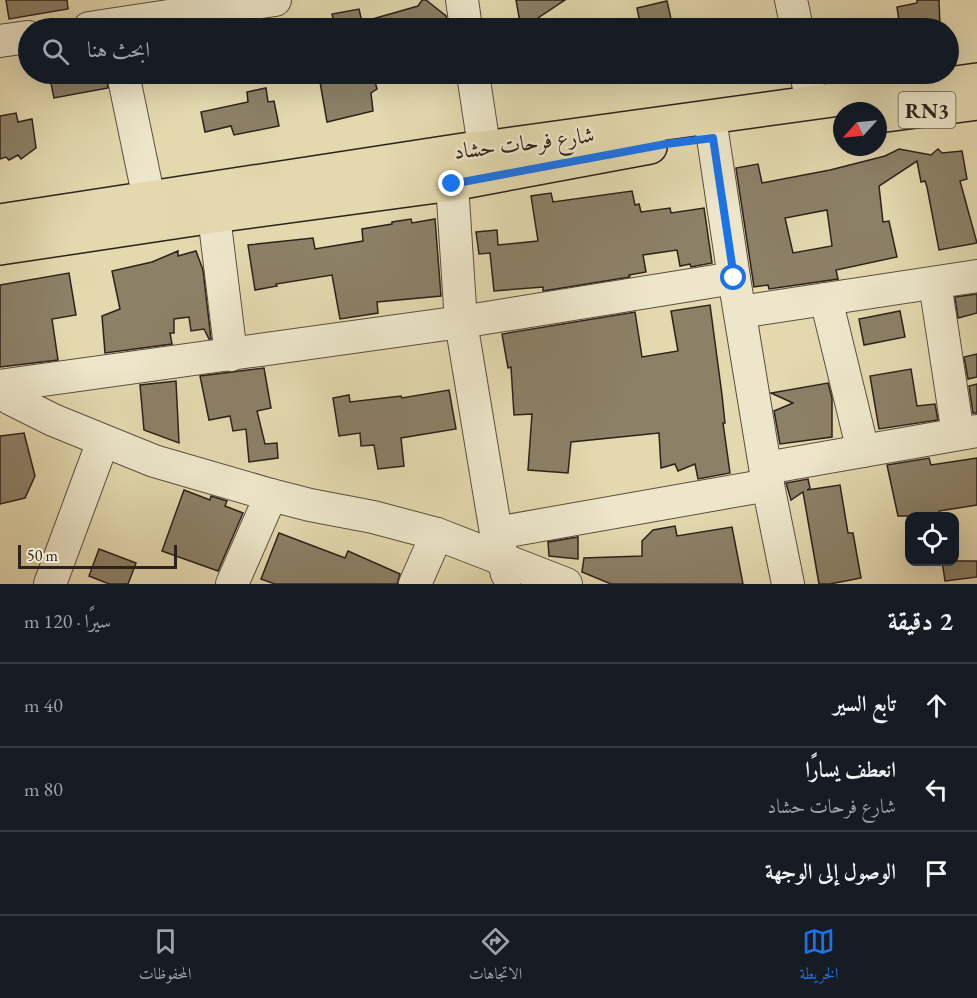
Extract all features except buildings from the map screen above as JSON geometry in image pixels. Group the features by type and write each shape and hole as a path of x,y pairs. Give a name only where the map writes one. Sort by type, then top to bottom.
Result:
{"main road":[{"name":"شارع فرحات حشاد","path":"893,107 977,80"},
{"name":"شارع فرحات حشاد","path":"0,248 452,184 487,163 666,144 712,128 809,88 893,107 977,103"},
{"name":"شارع فرحات حشاد","path":"712,128 833,121"},
{"name":"شارع فرحات حشاد","path":"0,221 470,149 487,163"}],"street":[{"path":"130,18 275,0"},
{"path":"462,0 465,18"},
{"path":"791,0 795,18"},
{"path":"0,41 18,38"},
{"path":"125,84 149,199"},
{"path":"475,84 487,163"},
{"path":"712,128 734,278 767,476 788,584"},
{"path":"452,184 461,322 503,559"},
{"path":"214,216 231,355"},
{"path":"740,312 977,276"},
{"path":"0,386 461,322 734,278"},
{"path":"503,559 767,476 863,451 967,433 935,283"},
{"path":"826,299 863,451"},
{"path":"0,391 18,403 154,461 271,495 373,517 437,534 566,584"},
{"path":"50,584 103,441"},
{"path":"232,584 271,495"},
{"path":"415,584 437,534"}],"route":[{"path":"452,184 666,144 713,138 734,278"}]}
